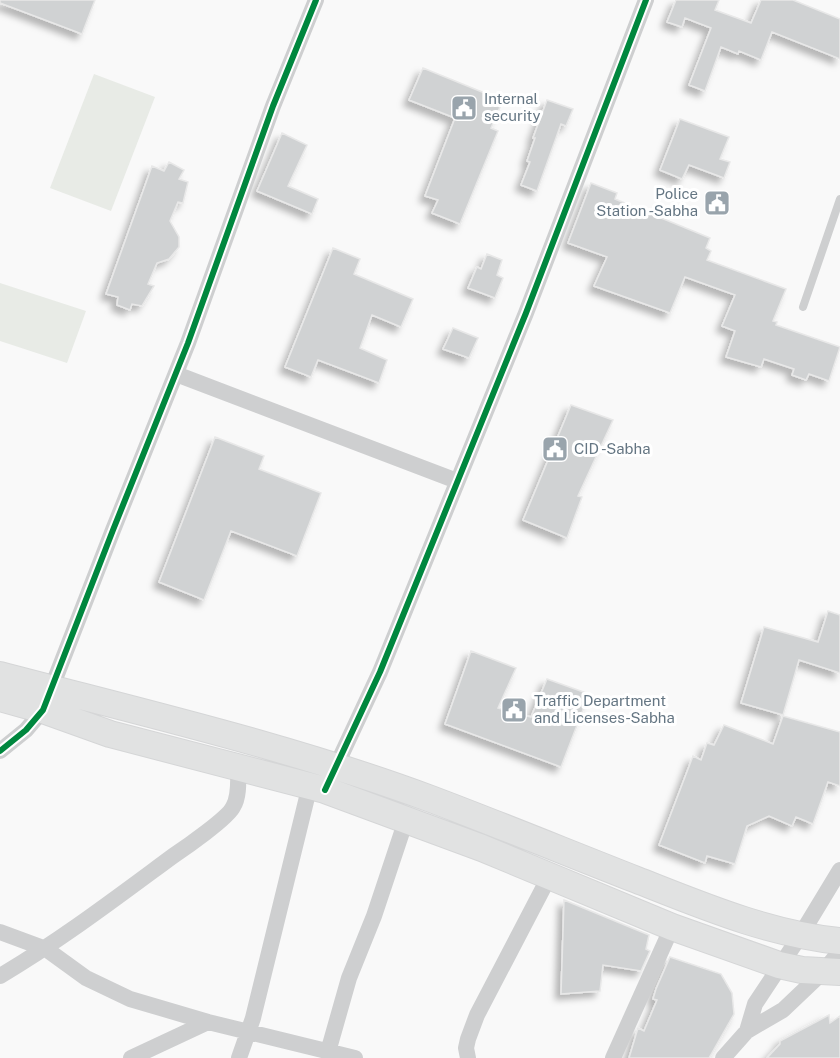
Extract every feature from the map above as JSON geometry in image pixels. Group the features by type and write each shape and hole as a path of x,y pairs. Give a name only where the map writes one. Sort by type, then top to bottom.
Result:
{"main road":[{"path":"0,675 110,734 238,766 429,798 726,915 800,936 840,941"},
{"path":"0,698 48,699 234,737 406,820 482,848 672,927 779,965 832,972"}],"street":[{"path":"0,751 27,730 48,699 176,374 273,106 316,0"},
{"path":"239,1058 249,1032 324,781 380,672 526,313 646,0"},
{"path":"176,374 457,481"},
{"path":"0,976 46,949 189,845 230,811 235,801 238,766"},
{"path":"328,1052 349,978 374,916 406,820"},
{"path":"747,1031 755,1004 840,870"},
{"path":"468,1058 466,1048 477,1015 549,877"},
{"path":"613,1058 672,927"},
{"path":"0,932 46,949 86,978 130,999 208,1022 355,1058"},
{"path":"723,1058 747,1031 783,1010 832,972 840,951"},
{"path":"131,1058 208,1022"}],"lane":[{"path":"803,307 840,199"}],"shaded area":[{"path":"94,74 155,97 111,211 50,188"},
{"path":"0,283 86,311 67,363 0,341"}],"building":[{"path":"0,0 95,0 82,34 0,3"},
{"path":"676,0 719,0 715,10 751,23 761,0 793,0 840,19 840,59 772,32 761,60 721,47 705,91 689,85 711,28 685,18 682,27 667,22"},
{"path":"423,68 487,94 485,100 500,107 491,128 498,131 460,224 432,213 438,200 425,196 455,118 409,100"},
{"path":"547,100 573,109 566,126 561,124 537,191 521,185 530,162 527,161 535,138 533,138"},
{"path":"680,119 729,137 720,159 730,162 724,178 689,165 682,179 660,170"},
{"path":"282,133 307,145 288,186 318,199 312,214 257,191"},
{"path":"169,162 184,170 179,179 188,182 183,203 178,202 170,221 179,237 179,247 169,259 157,263 148,284 154,286 142,306 132,304 130,310 117,305 118,297 106,294 152,166 164,171"},
{"path":"591,183 617,193 615,199 710,238 706,248 711,251 707,260 786,289 773,321 777,322 776,325 840,347 829,381 809,374 806,380 792,375 794,369 764,359 761,367 726,357 735,331 722,326 735,295 685,277 670,313 594,286 607,257 568,243"},
{"path":"333,248 360,259 354,274 413,299 401,327 372,315 360,348 387,360 379,383 318,360 311,377 285,367"},
{"path":"487,254 502,260 497,275 503,278 495,298 468,288 477,267 481,269"},
{"path":"453,328 478,338 469,358 443,349"},
{"path":"571,405 613,420 578,496 582,497 567,538 523,520"},
{"path":"215,437 264,456 259,469 321,493 297,556 231,531 204,600 159,582"},
{"path":"828,611 840,615 840,673 799,660 783,715 741,703 764,627 818,642"},
{"path":"471,651 516,668 498,708 531,717 547,679 589,694 561,767 445,724"},
{"path":"783,716 840,732 840,786 828,782 813,824 796,817 792,826 769,816 747,826 735,864 707,856 705,863 659,845 693,756 701,760 707,743 714,745 724,725 773,744"},
{"path":"564,900 649,935 646,949 650,951 641,971 603,965 600,991 561,994"},
{"path":"670,957 721,974 732,993 734,1014 709,1058 629,1058 638,1028 644,1031 657,1000 653,999 656,989"},
{"path":"829,1015 830,1023 840,1016 840,1058 767,1058 780,1044 780,1041"}],"cycle path":[{"path":"0,751 26,730 43,710 188,343 273,106 316,0"},
{"path":"325,790 380,672 526,313 646,0"}],"place":[{"name":"Internal security","path":"464,108"},
{"name":"Police Station -Sabha","path":"717,203"},
{"name":"CID -Sabha","path":"555,449"},
{"name":"Traffic Department and Licenses-Sabha","path":"514,710"}]}
